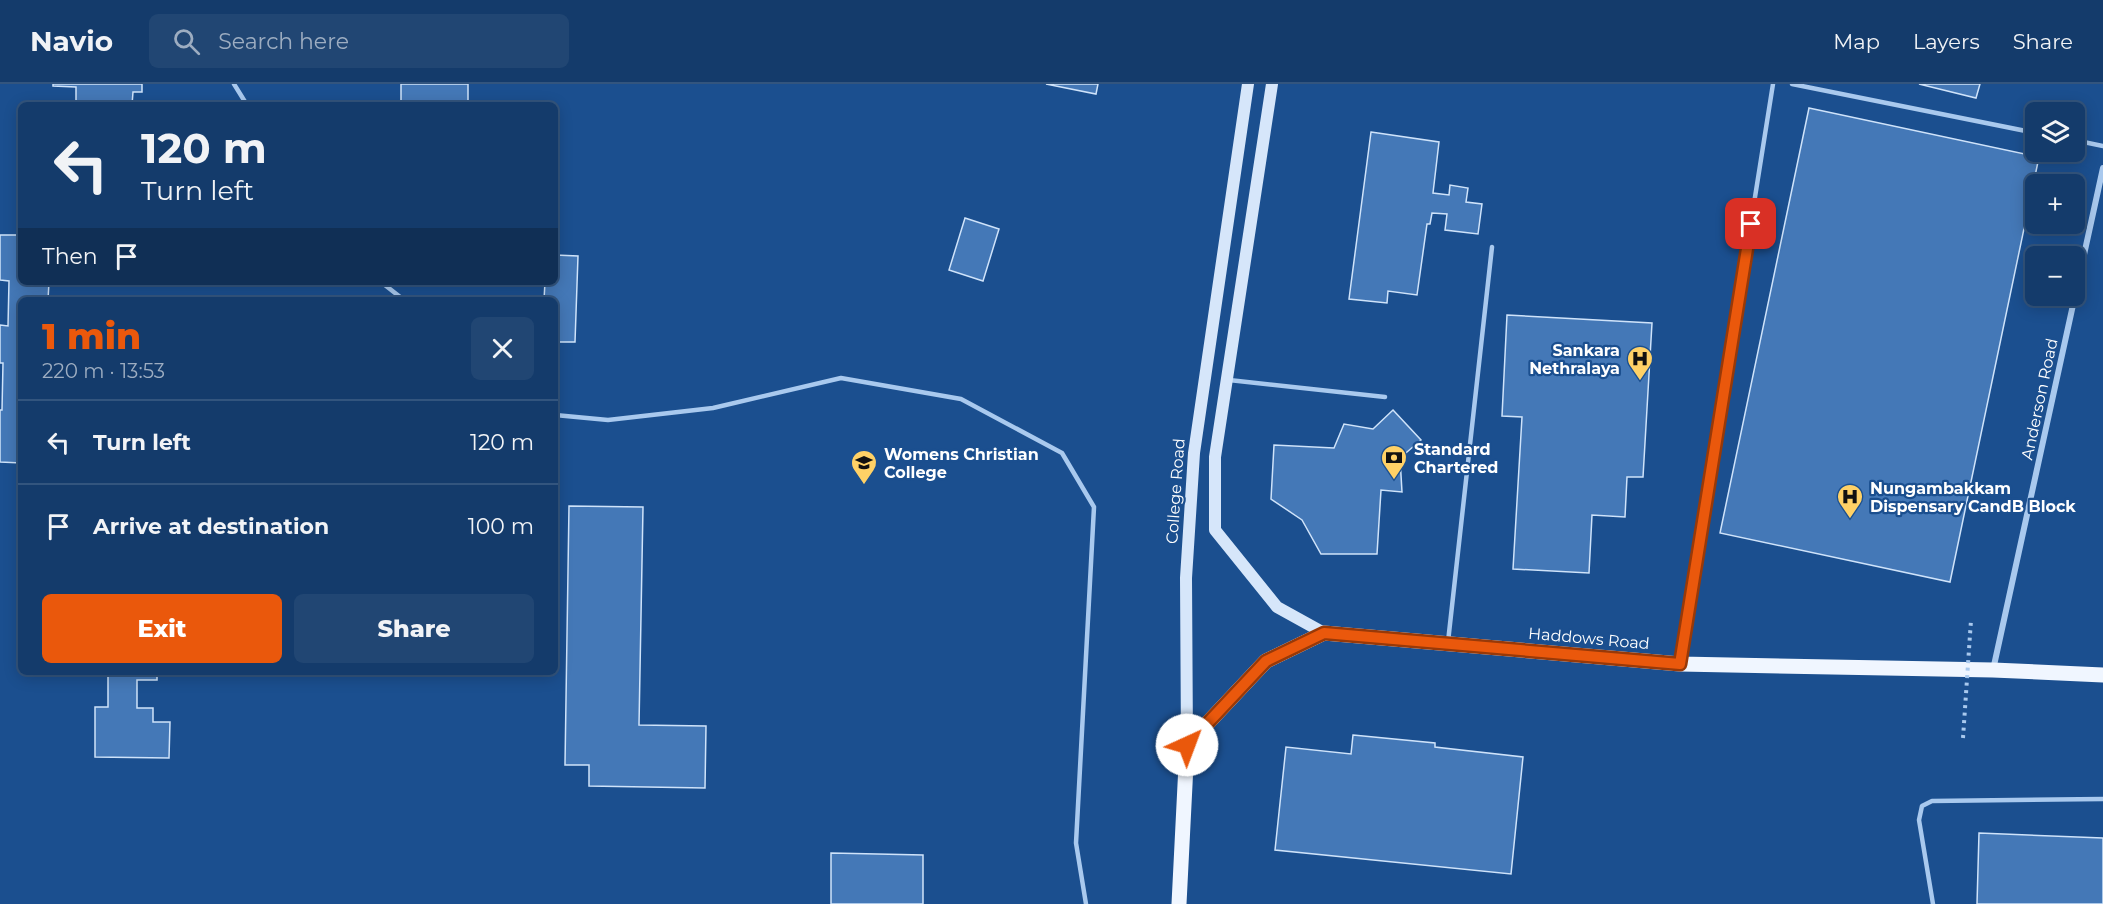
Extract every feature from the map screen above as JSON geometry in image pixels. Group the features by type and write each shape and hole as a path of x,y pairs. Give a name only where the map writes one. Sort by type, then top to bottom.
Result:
{"main road":[{"name":"College Road","path":"1179,904 1187,745 1186,578 1194,453 1248,84"},
{"path":"1272,84 1215,457 1215,530 1277,607 1324,633"},
{"path":"1187,745 1266,661 1324,633"},
{"name":"Haddows Road","path":"1324,633 1680,664 1993,670 2103,675"}],"street":[{"name":"Anderson Road","path":"1993,670 2103,168"}],"lane":[{"path":"234,84 245,102"},
{"path":"1680,664 1773,84"},
{"path":"1792,84 2025,131"},
{"path":"2085,142 2103,146"},
{"path":"1448,645 1492,247"},
{"path":"385,285 400,297"},
{"path":"558,415 608,420 714,408 841,378 961,399 1062,453 1094,507 1076,843 1086,904"},
{"path":"1227,379 1385,397"},
{"path":"1933,904 1919,820 1922,806 1932,801 2103,799"}],"path":[{"path":"1964,738 1971,620"}],"building":[{"path":"53,84 142,84 142,92 133,92 132,102 76,102 76,87 53,86"},
{"path":"401,84 468,84 468,102 401,102"},
{"path":"1046,84 1098,84 1096,94"},
{"path":"1919,84 1980,84 1976,98"},
{"path":"1809,108 2025,154 2025,162 2038,162 2035,174 2025,174 2025,224 1950,582 1720,533"},
{"path":"1371,132 1439,142 1433,193 1449,195 1450,185 1468,188 1466,202 1482,204 1478,234 1445,230 1447,214 1432,213 1430,224 1427,224 1417,295 1388,291 1387,303 1349,299"},
{"path":"965,218 999,229 983,281 949,270"},
{"path":"0,235 18,235 18,285 49,285 48,297 18,297 18,463 0,462 3,363 0,363 0,325 8,326 9,281 0,280"},
{"path":"558,255 578,256 575,342 558,342 558,297 544,297 545,285 558,285"},
{"path":"1507,315 1652,323 1643,477 1627,477 1625,517 1592,515 1589,573 1513,569 1522,417 1502,416"},
{"path":"1393,410 1421,440 1400,458 1402,492 1381,490 1377,554 1321,554 1302,520 1271,499 1274,445 1334,448 1344,424 1373,429"},
{"path":"569,506 643,507 639,725 706,726 705,788 589,786 589,765 565,765"},
{"path":"108,675 157,675 157,680 137,680 137,708 153,708 153,722 170,722 169,758 95,757 95,707 108,707"},
{"path":"1353,735 1435,743 1435,747 1523,757 1511,874 1275,850 1286,747 1351,754"},
{"path":"1979,833 2103,838 2103,904 1977,904"},
{"path":"831,853 923,855 923,904 831,904"}],"place":[{"name":"Sankara Nethralaya","path":"1640,382"},
{"name":"Standard Chartered","path":"1394,481"},
{"name":"Womens Christian College","path":"864,486"},
{"name":"Nungambakkam Dispensary CandB Block","path":"1850,520"}],"route":[{"path":"1187,745 1266,661 1324,633 1680,664 1751,224"}]}
